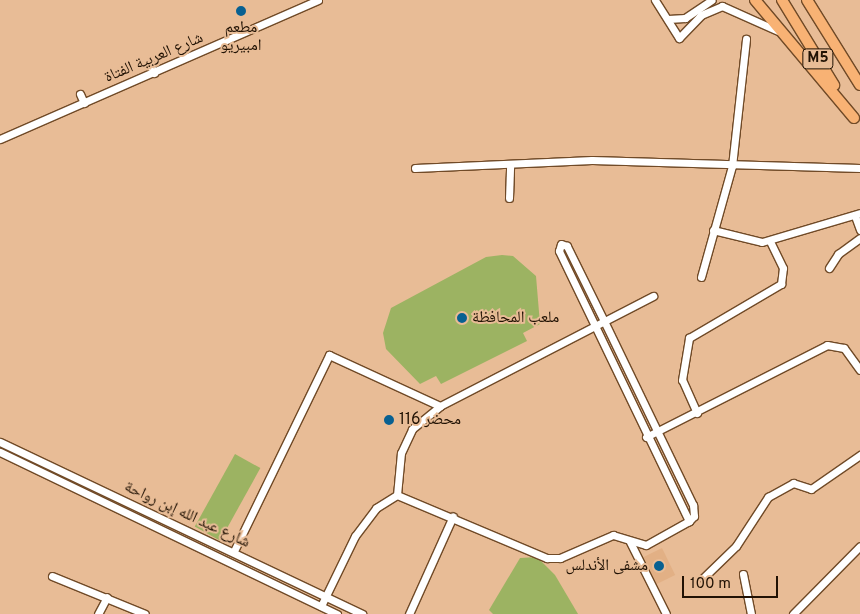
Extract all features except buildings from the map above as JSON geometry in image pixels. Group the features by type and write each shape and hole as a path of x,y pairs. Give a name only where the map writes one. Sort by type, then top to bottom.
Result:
{"highway":[{"path":"755,0 788,36 857,122"},
{"name":"M5","path":"782,0 857,122"},
{"path":"807,0 860,85"}],"street":[{"name":"شارع العربية الفتاة","path":"0,139 258,28 318,0"},
{"path":"656,0 680,38 699,13 712,0"},
{"path":"668,19 699,13 715,7 732,8 788,36"},
{"path":"255,20 258,28"},
{"path":"701,278 732,166 746,39"},
{"path":"150,64 154,73"},
{"path":"80,94 84,103"},
{"path":"415,168 510,166 592,160 692,160 732,166 860,168"},
{"path":"508,198 510,166"},
{"path":"713,230 746,241 770,241 857,214 860,230"},
{"path":"829,268 838,254 860,238"},
{"path":"697,413 682,380 689,338 781,284 783,268 770,241"},
{"path":"397,495 453,516 547,558 560,558 613,535 630,542 646,545 688,521 694,508 567,246 561,244 559,251 646,437 688,521"},
{"path":"397,495 401,453 412,429 440,406 653,296"},
{"path":"646,437 697,413 827,345 844,348 860,370"},
{"path":"234,552 329,355 440,406"},
{"name":"شارع عبد الله إبن رواحة","path":"0,442 362,614"},
{"name":"شارع عبد الله إبن رواحة","path":"0,452 337,614"},
{"path":"703,578 736,546 768,497 793,483 811,489 860,455"},
{"path":"321,606 355,536 376,508 397,495"},
{"path":"409,614 453,516"},
{"path":"630,542 666,614"},
{"path":"793,614 860,546"},
{"path":"742,574 752,614"},
{"path":"52,576 145,614"},
{"path":"98,614 107,597"}],"shaded area":[{"name":"مشفى الأندلس","path":"662,548 675,575 656,584 643,557"}],"green space":[{"name":"ملعب المحافظة","path":"513,256 536,276 540,324 523,333 527,341 441,384 436,376 420,384 386,349 383,333 391,308 486,257"},
{"path":"235,454 260,468 220,541 195,527"},
{"path":"537,557 555,575 578,614 493,614 489,610 520,558"}],"place":[{"name":"مطعم امبيريو","path":"241,11"},
{"name":"ملعب المحافظة","path":"462,318"},
{"name":"محضر 116","path":"389,420"},
{"name":"مشفى الأندلس","path":"659,566"}]}
